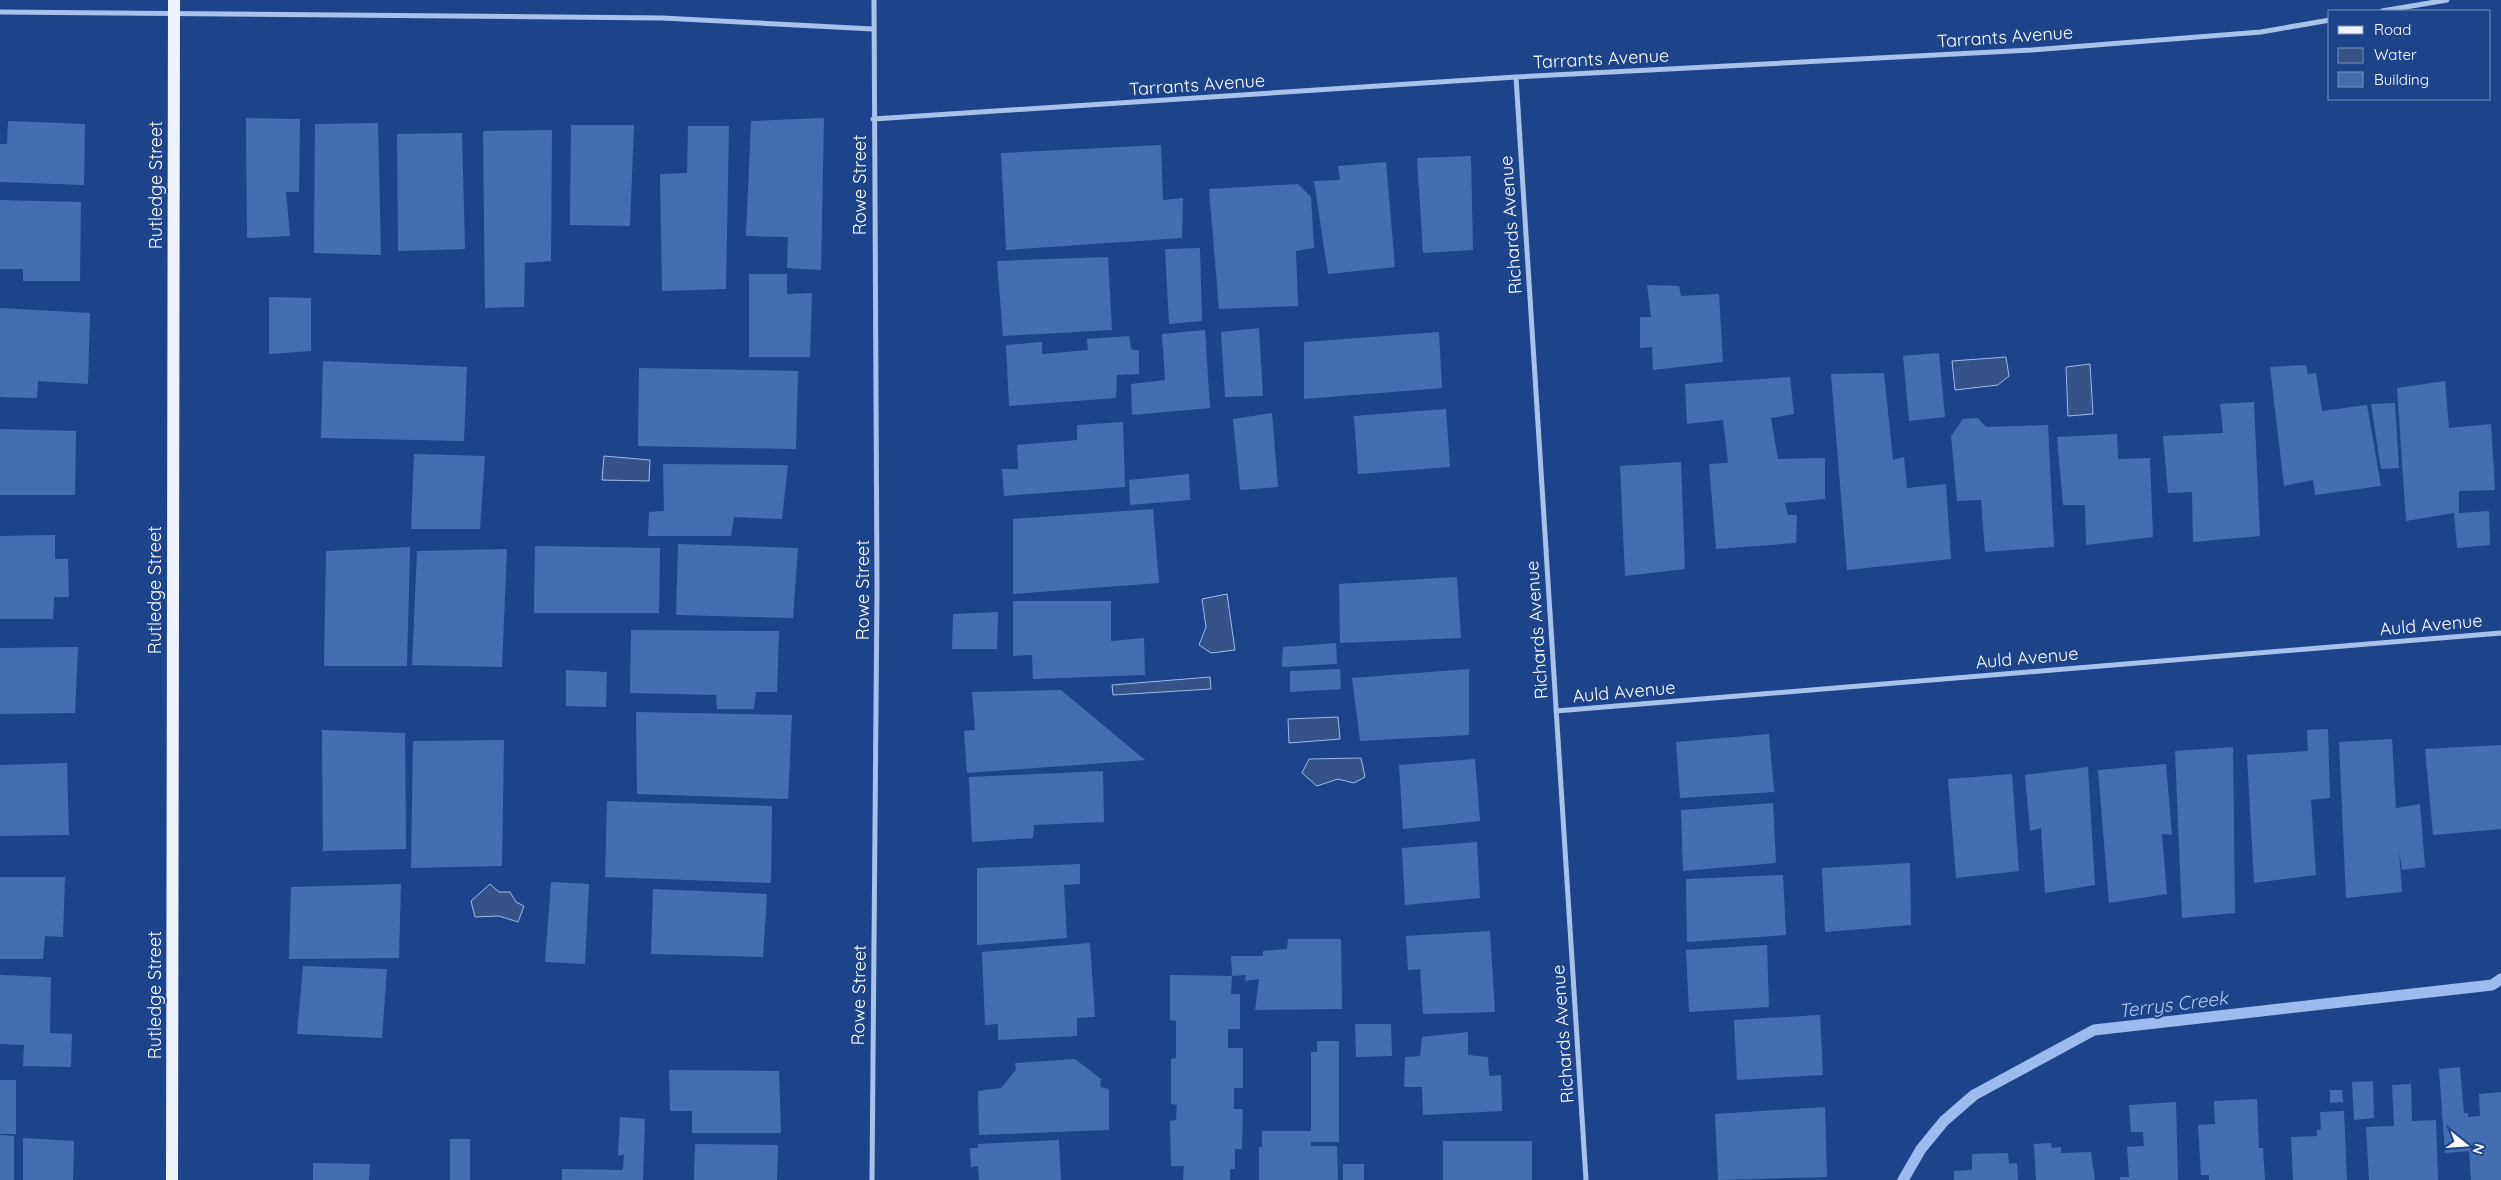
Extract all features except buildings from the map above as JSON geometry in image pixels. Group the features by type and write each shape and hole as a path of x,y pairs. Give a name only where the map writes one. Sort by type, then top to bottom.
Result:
{"main road":[{"name":"Rutledge Street","path":"172,1180 174,6"}],"street":[{"name":"Rowe Street","path":"872,1180 877,590 873,119 874,0"},
{"path":"2388,10 2447,0"},
{"path":"0,12 174,6 662,18 873,29"},
{"name":"Tarrants Avenue","path":"873,119 1516,77 2031,50 2261,32 2328,20"},
{"name":"Richards Avenue","path":"1516,77 1586,1180"},
{"name":"Auld Avenue","path":"1556,711 2501,633"}],"water":[{"path":"2006,357 2009,376 1998,385 1955,390 1952,361"},
{"path":"2090,364 2093,414 2068,416 2066,367"},
{"path":"604,456 650,460 649,481 602,480"},
{"path":"1227,594 1235,650 1211,653 1199,645 1206,627 1202,599"},
{"path":"1210,677 1211,689 1113,695 1112,685"},
{"path":"1338,717 1340,739 1289,743 1288,719"},
{"path":"1361,758 1365,777 1354,783 1338,779 1317,786 1302,773 1309,759"},
{"path":"490,884 499,892 510,892 516,902 524,906 518,922 499,916 475,917 471,901"}],"waterway":[{"name":"Terrys Creek","path":"1903,1180 1921,1149 1944,1121 1974,1095 2094,1030 2492,985 2501,979"}]}
